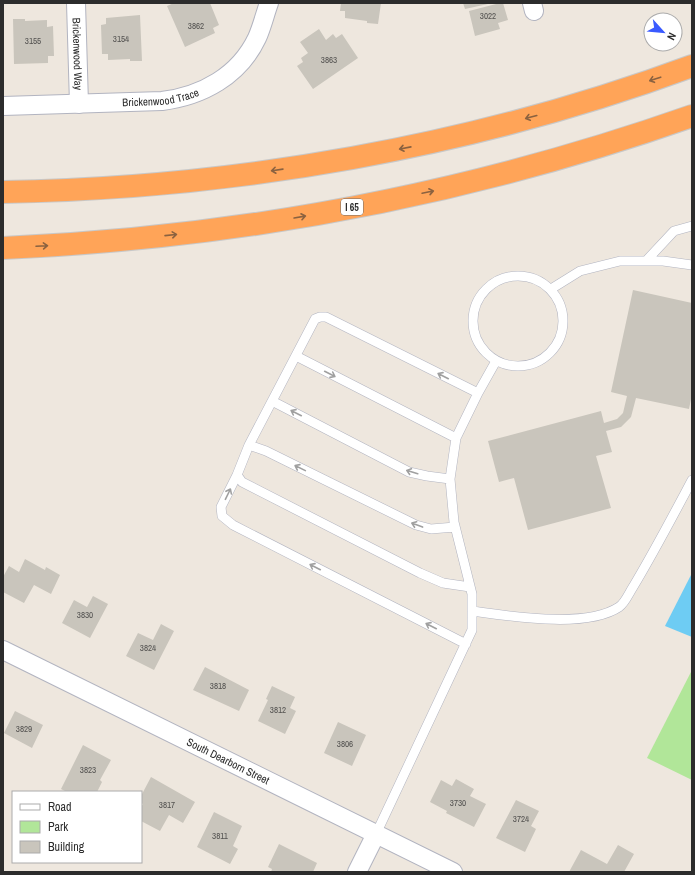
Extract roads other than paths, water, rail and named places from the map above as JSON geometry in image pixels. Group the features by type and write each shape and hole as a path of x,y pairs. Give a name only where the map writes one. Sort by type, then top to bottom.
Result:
{"highway":[{"path":"3,192 74,190 162,184 250,174 324,163 410,147 531,117 588,101 692,66"},
{"name":"I 65","path":"3,248 71,244 192,233 268,223 359,206 429,192 503,174 636,135 692,116"}],"street":[{"name":"Brickenwood Way","path":"76,3 78,104"},
{"name":"Brickenwood Trace","path":"3,106 162,101 178,99 208,88 222,80 245,57 258,36 269,3"},
{"name":"South Dearborn Street","path":"3,650 453,872"},
{"path":"357,872 376,834"}],"lane":[{"path":"646,261 674,231 692,226"},
{"path":"552,289 580,271 620,261 663,261 692,265"},
{"path":"524,275 539,280 552,289 560,301 564,315 563,329 558,343 549,354 538,362 524,366 510,366 496,361 484,351 476,338 472,322 474,307 482,293 494,282 508,276 524,275"},
{"path":"466,644 233,525 222,516 221,507 249,445 315,319 326,317 478,393"},
{"path":"296,356 456,438"},
{"path":"376,834 472,630 472,594 456,527 450,479 456,438 478,393 496,361"},
{"path":"272,401 409,472 450,479"},
{"path":"249,445 266,451 416,525 431,529 456,527"},
{"path":"237,474 242,482 420,573 443,584 470,587"},
{"path":"472,611 531,618 574,619 600,616 620,606 654,552 692,480"}],"water":[{"path":"692,573 692,637 665,626"}]}
